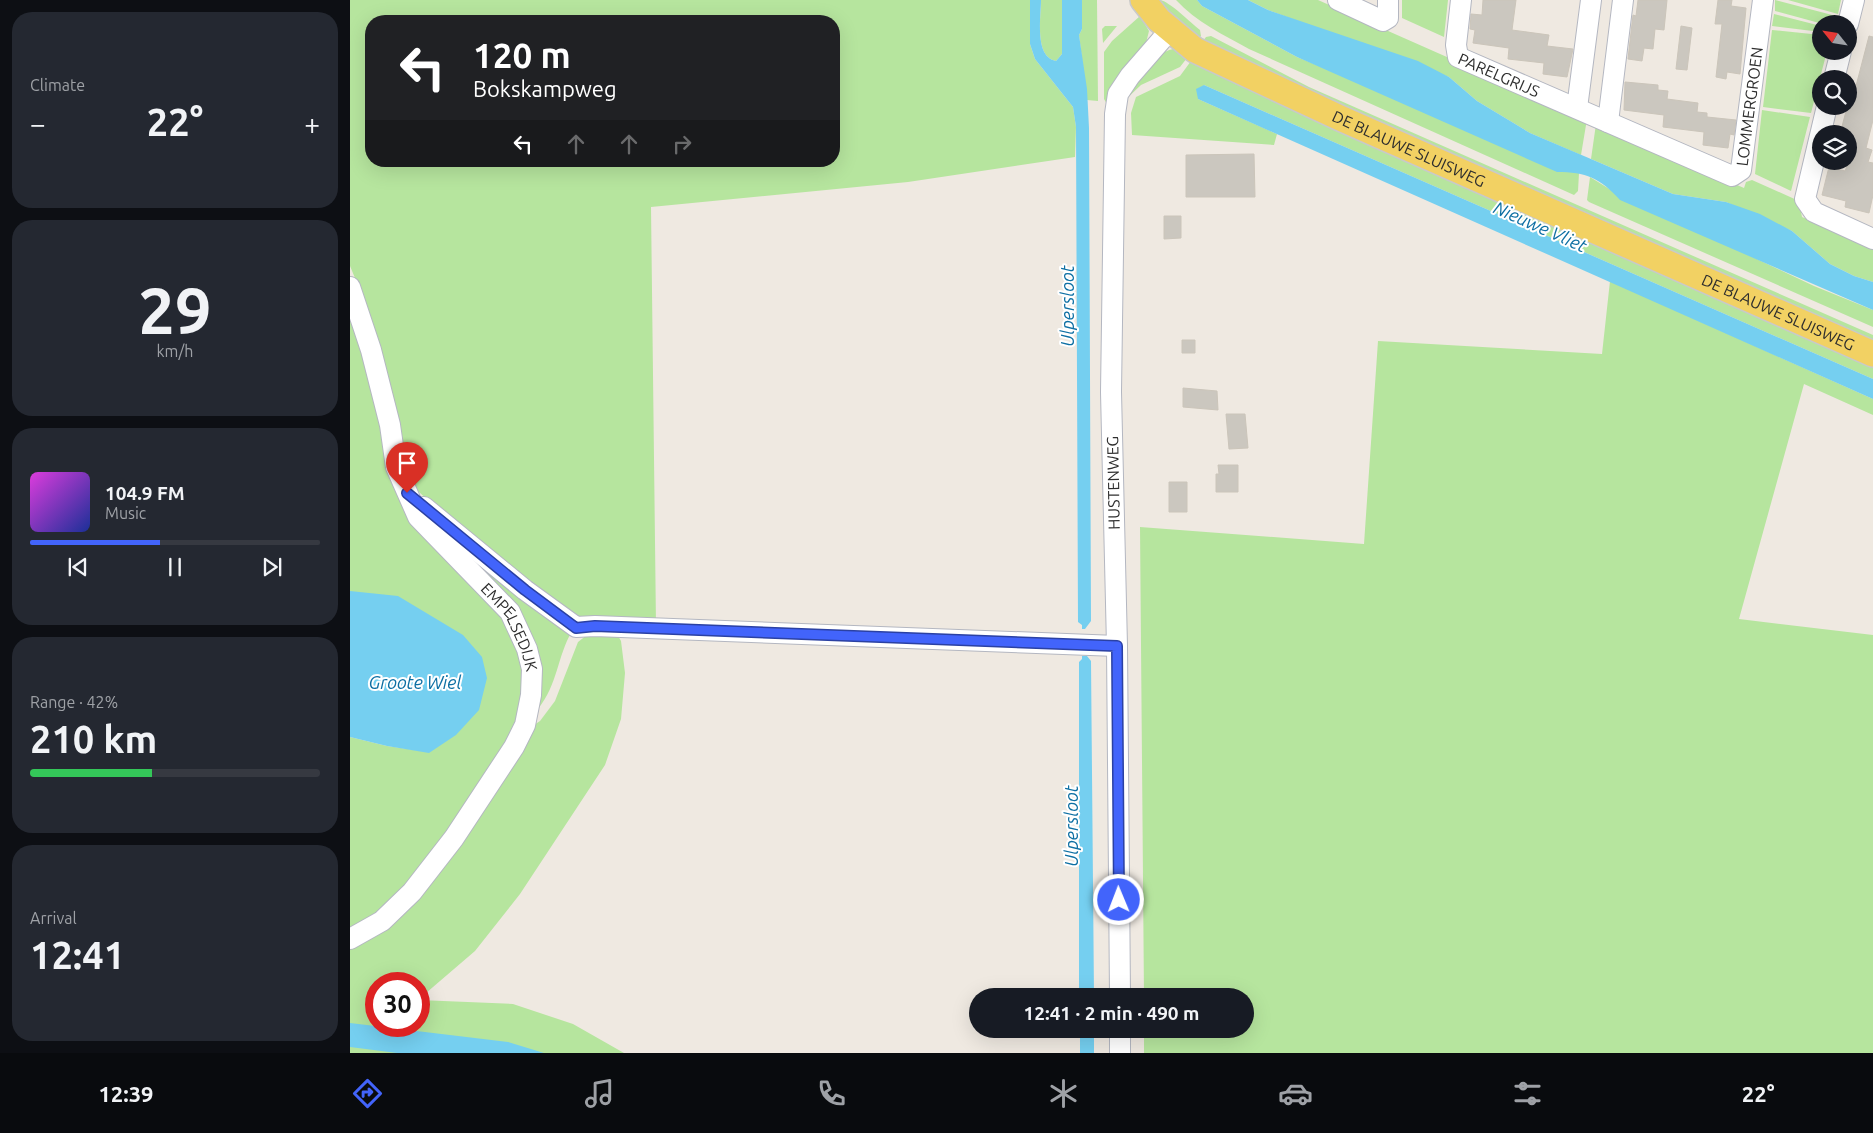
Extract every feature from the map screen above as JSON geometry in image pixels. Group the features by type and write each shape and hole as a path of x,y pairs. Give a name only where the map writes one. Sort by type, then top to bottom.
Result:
{"main road":[{"path":"1143,0 1170,30"},
{"name":"DE BLAUWE SLUISWEG","path":"1170,30 1195,50 1340,118 1873,354"}],"street":[{"path":"1338,0 1382,21 1388,9"},
{"name":"PARELGRIJS","path":"1461,0 1456,45 1458,57 1593,115"},
{"path":"1591,0 1593,115"},
{"path":"1593,115 1623,0"},
{"name":"LOMMERGROEN","path":"1593,115 1732,176 1741,170 1763,0"},
{"path":"1850,15 1854,0"},
{"name":"HUSTENWEG","path":"1120,988 1117,646 1111,392 1115,114 1118,94 1170,30"},
{"path":"1826,115 1804,199 1814,212 1873,239"},
{"name":"EMPELSEDIJK","path":"350,287 371,350 388,415 396,467 418,517 510,612 527,649 532,668 531,695 525,724 514,746 454,838 412,892 382,921 350,939"},
{"path":"407,493 525,590 576,628 595,626 1117,646"},
{"path":"1120,1038 1120,1053"}],"green space":[{"path":"350,0 1030,0 1030,44 1035,59 1073,107 1076,127 1075,157 908,182 651,207 656,625 576,620 443,514 408,482 362,295 350,266"},
{"path":"1041,0 1062,0 1062,54 1056,61 1049,58 1044,52 1042,44 1040,35"},
{"path":"1082,0 1097,0 1098,101 1087,100 1079,35 1082,29"},
{"path":"1160,0 1174,8 1200,30 1201,36 1197,39 1158,3"},
{"path":"1176,0 1197,0 1202,6 1297,57 1579,173 1578,191 1574,195 1249,49 1192,15"},
{"path":"1248,0 1318,0 1587,119 1581,155 1530,133 1477,101 1449,77 1268,10"},
{"path":"1402,0 1448,0 1444,37 1402,18"},
{"path":"1775,0 1832,15 1812,15 1812,21 1775,11"},
{"path":"1788,0 1841,0 1838,14"},
{"path":"1774,14 1812,24 1812,31 1772,26"},
{"path":"1140,16 1149,31 1146,43 1107,104 1104,99 1104,52 1112,41"},
{"path":"1105,26 1117,26 1103,43 1102,29"},
{"path":"1772,30 1812,34 1812,60 1825,60 1822,70 1812,70 1811,113 1763,107"},
{"path":"1211,36 1309,87 1873,335 1873,346 1558,206 1203,41 1206,37"},
{"path":"1173,49 1187,58 1180,67 1141,85 1122,103 1143,70 1158,56"},
{"path":"1191,61 1873,363 1873,379 1204,85 1198,99 1277,134 1274,145 1132,135 1131,113 1136,97 1180,76"},
{"path":"1762,110 1810,117 1791,191 1755,174"},
{"path":"1596,124 1744,188 1746,182 1752,180 1799,201 1802,217 1873,247 1873,282 1854,276 1830,264 1792,231 1726,202 1673,194 1591,159"},
{"path":"1590,177 1611,190 1814,286 1873,310 1873,327 1589,202 1587,200"},
{"path":"1610,281 1873,399 1873,415 1804,384 1739,619 1873,635 1873,1053 1144,1053 1144,1038 1254,1038 1254,988 1144,988 1140,527 1364,544 1378,341 1602,354"},
{"path":"350,304 390,460 513,629 526,677 517,731 411,885 350,934 350,737 387,746 429,752 350,591"},
{"path":"428,512 572,631 550,690 538,709 536,663"},
{"path":"617,634 621,641 625,673 621,719 605,765 520,894 475,951 430,990 430,972 365,972 365,1037 430,1037 430,1000 513,1004 573,1024 624,1053 350,1053 350,944 364,937 534,725 540,721 555,701 578,642 587,635"}],"water":[{"path":"1030,0 1041,0 1040,35 1042,44 1044,52 1049,58 1056,61 1062,54 1062,0 1082,0 1082,29 1079,35 1087,89 1089,128 1091,621 1085,629 1082,629 1082,625 1078,622 1076,127 1073,107 1035,59 1030,44"},
{"path":"1197,0 1248,0 1268,10 1418,61 1449,77 1477,101 1530,133 1673,194 1726,202 1760,214 1792,231 1830,264 1854,276 1873,282 1873,310 1620,200 1599,181 1576,173 1557,172 1297,57 1202,6"},
{"path":"1204,85 1873,379 1873,399 1198,99 1196,89"},
{"name":"Groote Wiel","path":"350,591 398,596 463,635 482,657 487,678 479,710 456,735 429,753 350,737"},
{"path":"1082,656 1087,656 1091,661 1094,988 1079,988 1079,662"},
{"path":"350,1023 365,1025 365,1037 430,1037 430,1033 508,1042 544,1053 397,1053 350,1047"},
{"path":"1080,1038 1094,1038 1094,1053 1080,1053"}],"building":[{"path":"1483,0 1516,0 1512,30 1549,35 1547,46 1573,49 1567,77 1543,74 1544,63 1508,59 1509,48 1473,43 1475,30 1470,29 1471,14 1482,15"},
{"path":"1638,0 1667,0 1664,30 1655,29 1653,49 1644,48 1642,61 1628,59 1633,15 1636,16"},
{"path":"1718,0 1732,0 1731,6 1746,8 1740,74 1727,72 1726,79 1716,77 1722,24 1715,24"},
{"path":"1681,26 1692,28 1687,70 1676,69"},
{"path":"1869,36 1873,37 1873,120 1866,148 1872,150 1868,162 1873,163 1873,195 1869,213 1845,207 1846,201 1822,195 1828,170 1857,170 1857,125 1842,125 1845,115 1857,115 1857,82"},
{"path":"1625,82 1658,85 1658,90 1668,91 1667,99 1698,103 1697,112 1707,113 1707,117 1736,120 1734,135 1730,134 1728,148 1703,145 1704,132 1663,127 1664,115 1624,110"},
{"path":"1254,154 1255,197 1186,197 1186,155"},
{"path":"1164,216 1181,216 1181,238 1164,239"},
{"path":"1182,340 1195,340 1195,353 1182,353"},
{"path":"1183,388 1217,391 1218,410 1183,407"},
{"path":"1226,414 1245,414 1248,448 1229,449"},
{"path":"1218,465 1238,465 1238,492 1216,492 1216,474 1219,474"},
{"path":"1169,482 1187,482 1187,512 1169,512"}],"route":[{"path":"407,493 525,590 576,628 595,626 1117,646 1119,900"}],"water label":[{"name":"Nieuwe Vliet","path":"1540,227"},
{"name":"Ulpersloot","path":"1068,306"},
{"name":"Ulpersloot","path":"1072,826"}]}
